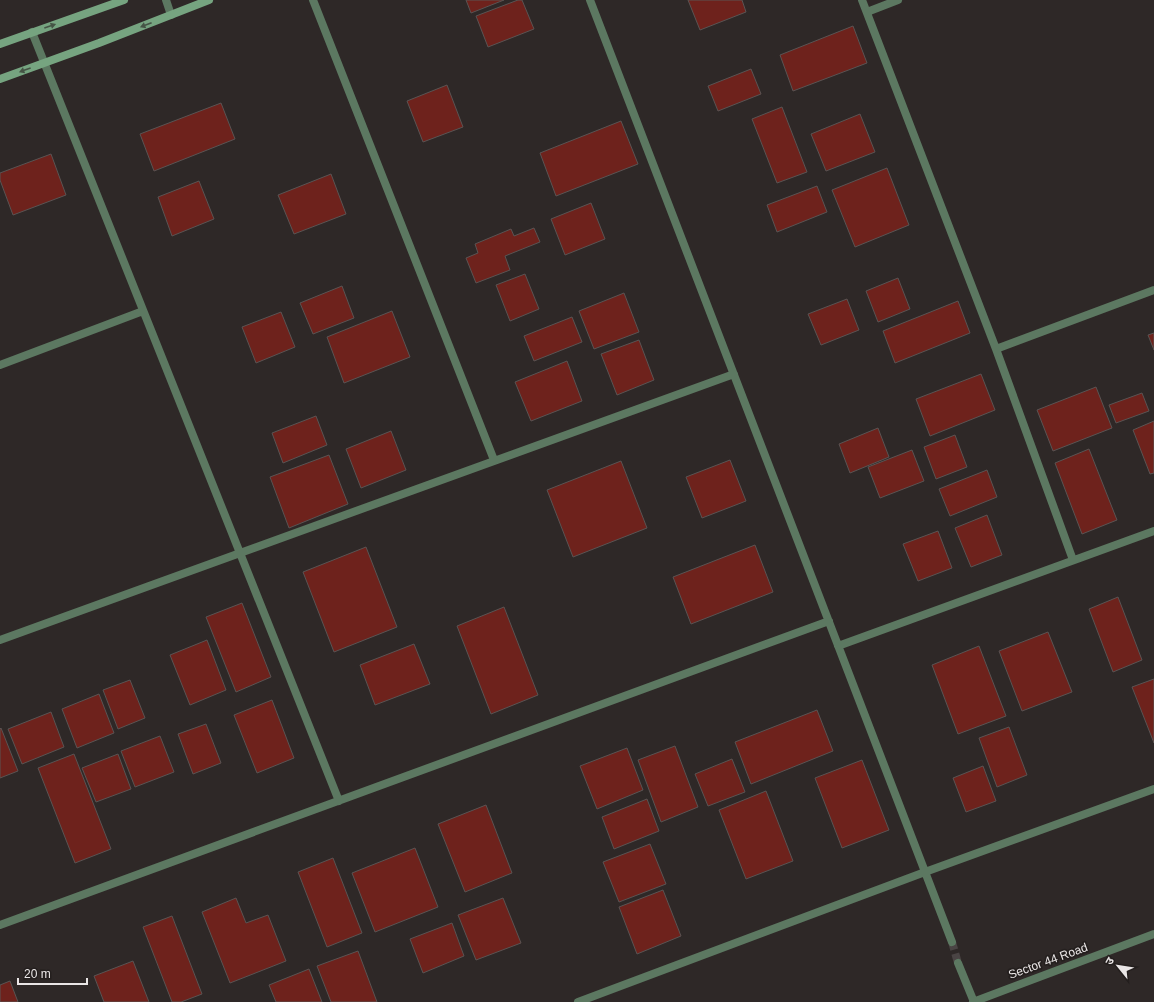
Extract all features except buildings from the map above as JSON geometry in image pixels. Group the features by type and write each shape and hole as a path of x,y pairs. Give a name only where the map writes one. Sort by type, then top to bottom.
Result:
{"street":[{"path":"0,44 124,0"},
{"path":"166,0 171,15"},
{"path":"0,79 209,0"},
{"path":"313,0 494,460"},
{"path":"590,0 952,942"},
{"path":"862,0 996,349 1073,560"},
{"path":"867,12 898,0"},
{"path":"32,32 339,801"},
{"path":"996,349 1154,290"},
{"path":"0,365 143,312"},
{"path":"0,640 734,374"},
{"path":"838,646 1154,531"},
{"path":"0,925 829,621"},
{"path":"578,1002 925,872 1154,789"},
{"name":"Sector 44 Road","path":"973,1002 1154,934"},
{"path":"958,963 973,1002"}],"tunnel":[{"path":"952,942 958,963"}]}
